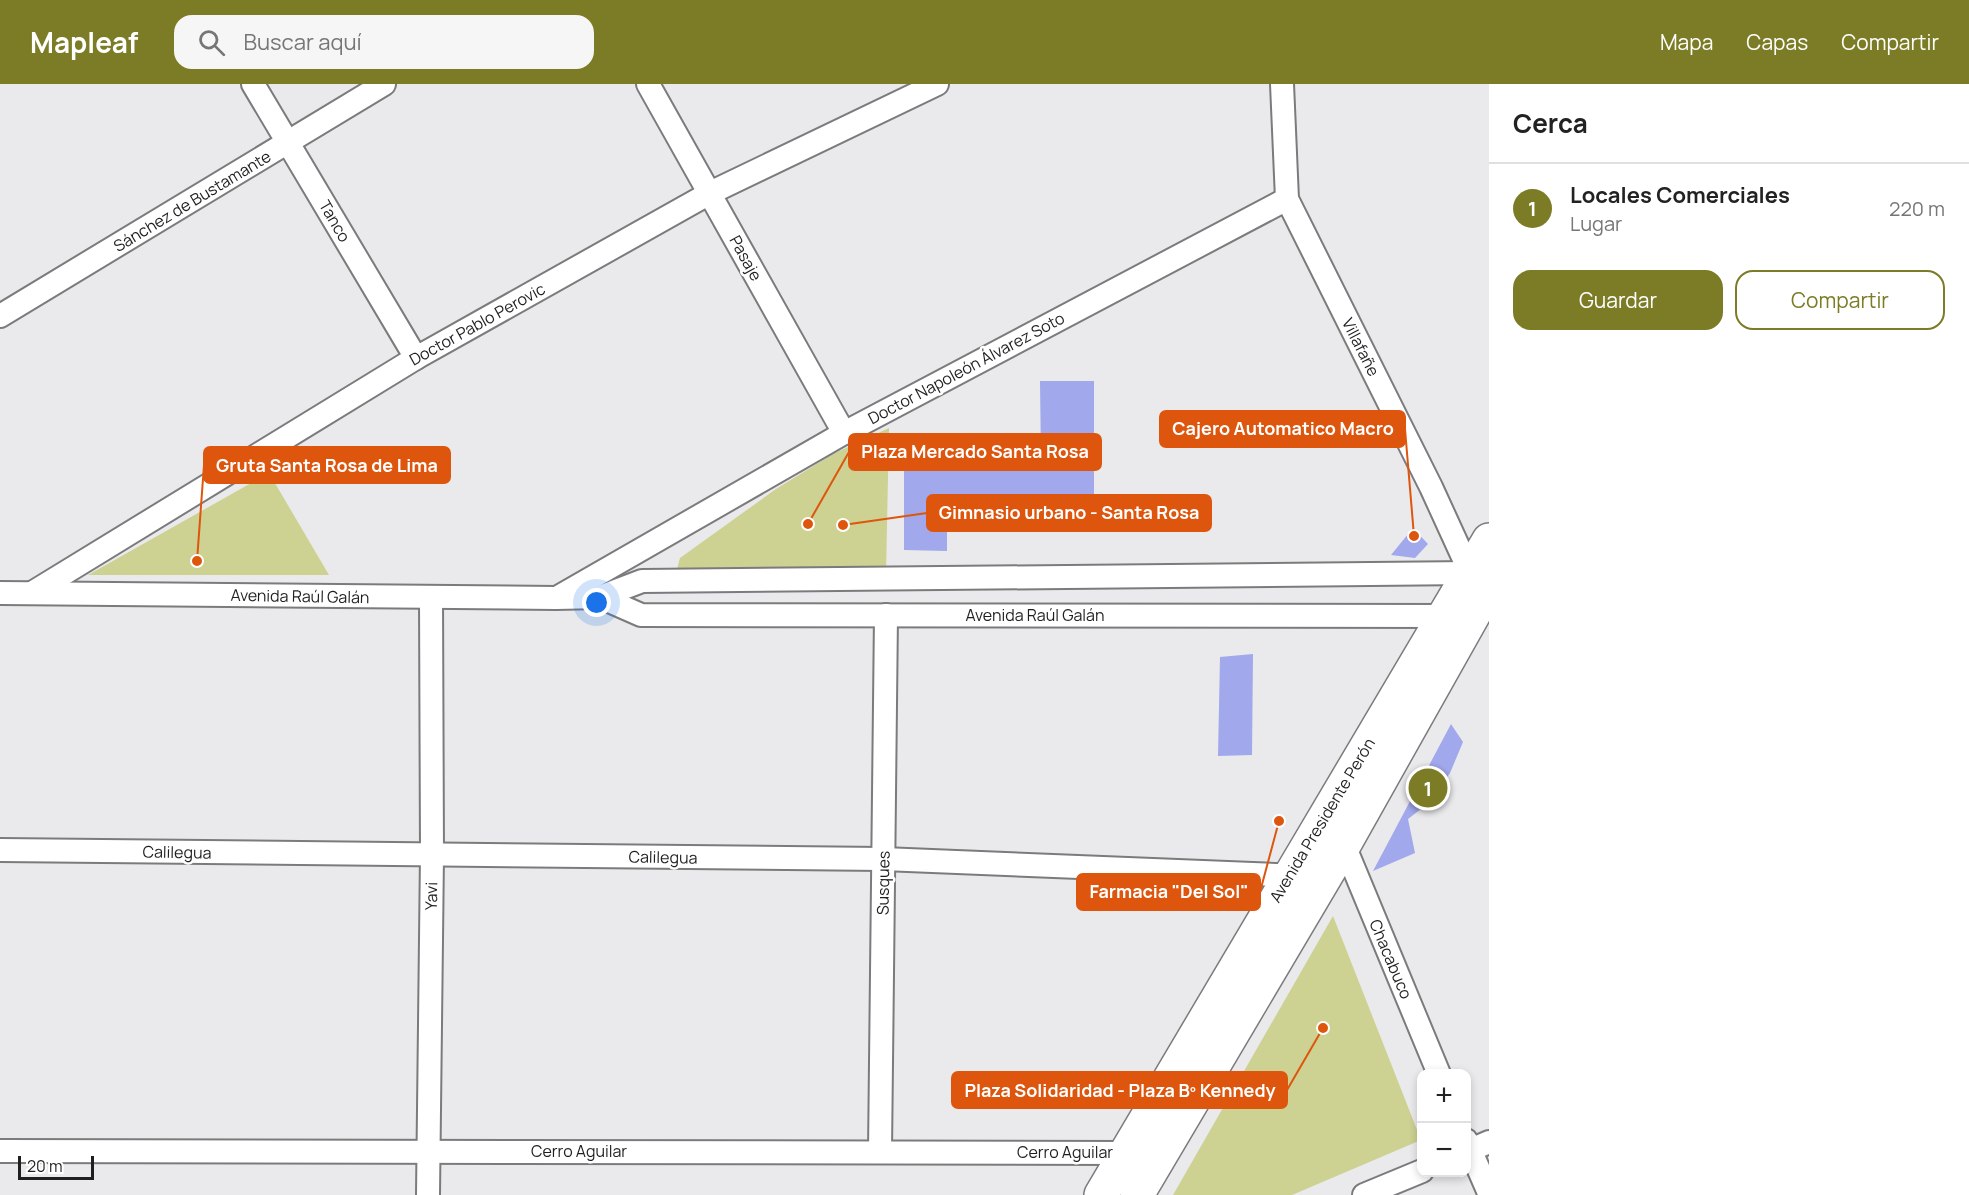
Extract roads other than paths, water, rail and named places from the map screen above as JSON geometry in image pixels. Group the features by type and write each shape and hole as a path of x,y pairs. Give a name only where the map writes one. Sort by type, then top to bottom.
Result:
{"main road":[{"name":"Avenida Presidente Perón","path":"1137,1195 1344,845 1475,602 1489,540"},
{"name":"Avenida Presidente Perón","path":"1101,1195 1288,876 1475,602"}],"street":[{"name":"Tanco","path":"253,84 416,358"},
{"name":"Sánchez de Bustamante","path":"0,316 384,84"},
{"name":"Pasaje","path":"648,84 844,432"},
{"name":"Doctor Pablo Perovic","path":"32,593 416,358 710,193 937,84"},
{"name":"Villafañe","path":"1282,84 1287,199 1431,487 1475,602"},
{"name":"Doctor Napoleón Álvarez Soto","path":"556,598 844,432 1287,199"},
{"name":"Avenida Raúl Galán","path":"0,592 556,598 600,597 642,581 1475,602"},
{"name":"Yavi","path":"428,1195 432,854 431,597"},
{"name":"Avenida Raúl Galán","path":"600,597 641,615 886,615 1475,602"},
{"name":"Susques","path":"880,1152 886,615"},
{"name":"Chacabuco","path":"1344,845 1437,1069"},
{"name":"Calilegua","path":"0,850 883,859 1325,876"},
{"path":"1473,1146 1489,1193"},
{"name":"Cerro Aguilar","path":"0,1151 1125,1153 1157,1160"},
{"path":"1364,1195 1417,1173"}],"place":[{"name":"Plaza Mercado Santa Rosa","path":"808,524"},
{"name":"Gimnasio urbano - Santa Rosa","path":"843,525"},
{"name":"Cajero Automatico Macro","path":"1414,536"},
{"name":"Gruta Santa Rosa de Lima","path":"197,561"},
{"name":"Locales Comerciales","path":"1428,788"},
{"name":"Farmacia \"Del Sol\"","path":"1279,821"},
{"name":"Plaza Solidaridad - Plaza Bº Kennedy","path":"1323,1028"}]}
